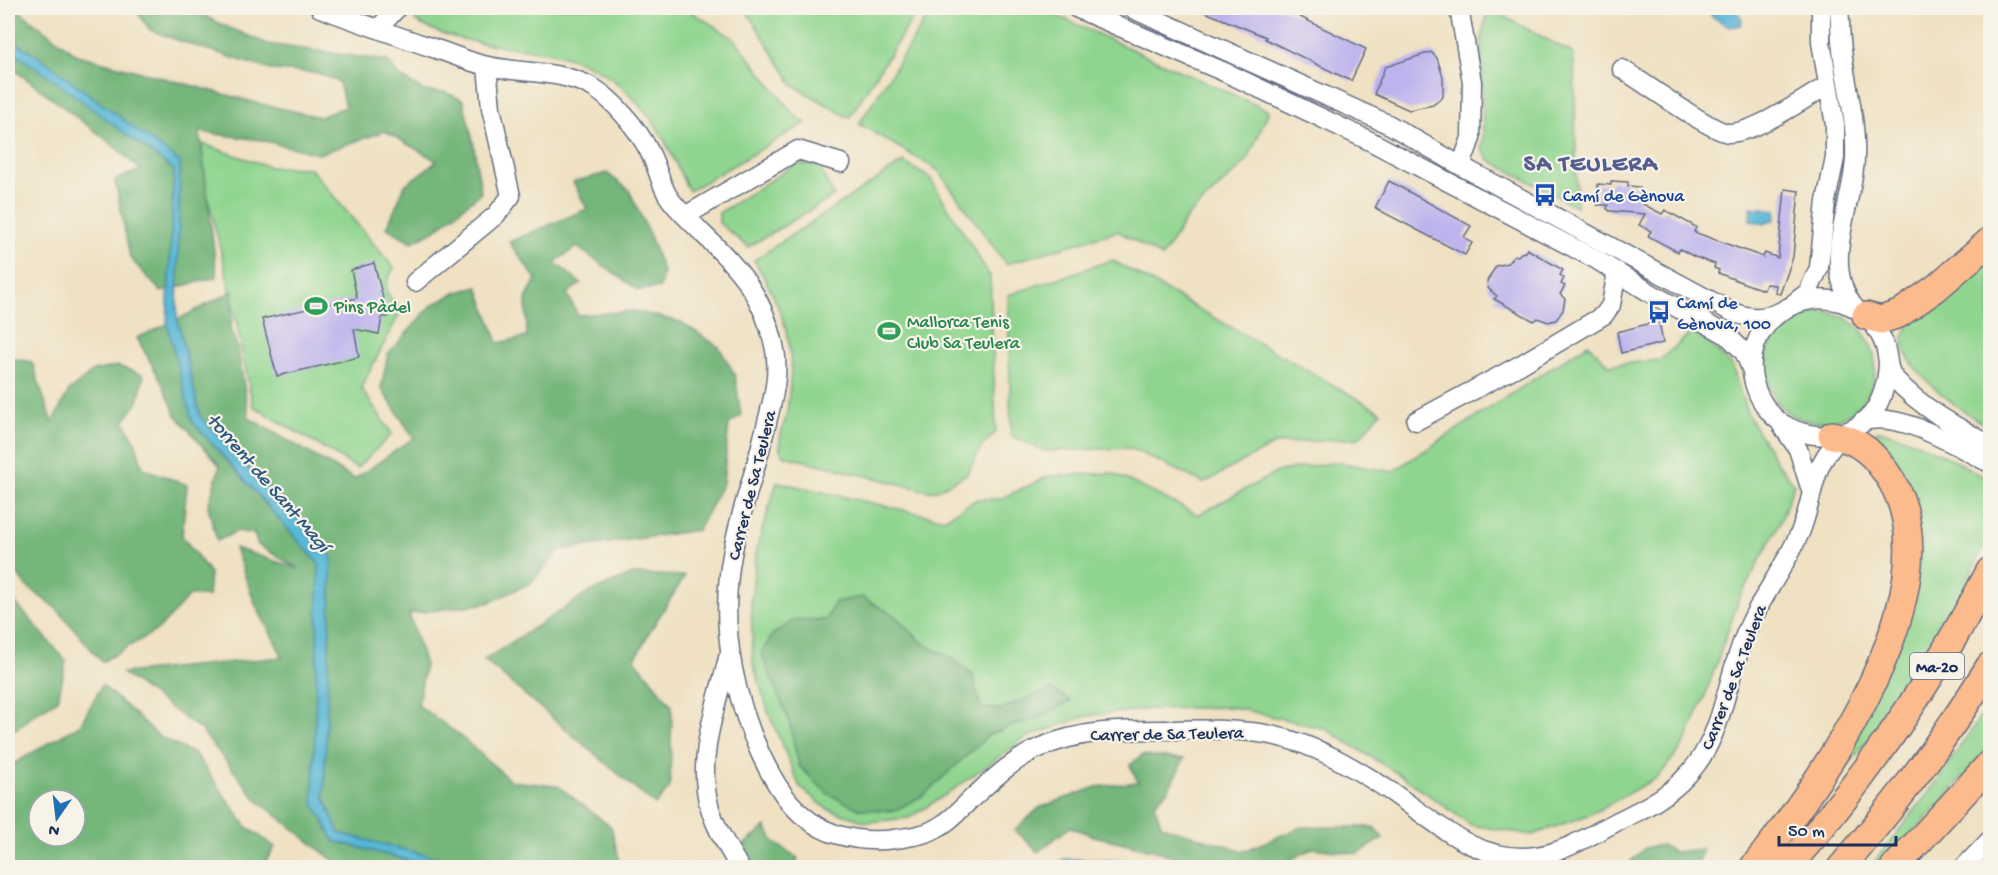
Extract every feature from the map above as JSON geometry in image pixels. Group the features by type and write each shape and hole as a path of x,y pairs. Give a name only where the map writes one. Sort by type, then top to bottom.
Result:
{"highway":[{"path":"1862,313 1881,320 1899,314 1936,288 1990,240"},
{"path":"1753,867 1806,796 1844,734 1880,663 1903,603 1908,547 1902,502 1888,475 1848,430"},
{"name":"Ma-20","path":"1786,867 1854,787 1899,725 1942,658 1990,571"},
{"name":"Ma-20","path":"1841,867 1911,782 1957,718 1990,666"},
{"path":"1894,867 1941,820 1990,764"}],"street":[{"name":"Carrer de Sa Teulera","path":"320,8 487,66 560,76 592,87 616,106 648,149 667,195 736,265 757,298 776,349 776,384 729,571 727,621 730,650 744,717 770,775 796,810 814,825 837,835 873,842 924,834 946,823 995,777 1024,756 1060,740 1105,731 1224,729 1250,731 1289,739 1332,755 1471,846 1501,855 1535,856 1570,845 1657,801 1689,774 1701,759 1721,719 1738,654 1749,627 1800,531 1821,462 1832,444 1848,430"},
{"path":"378,29 397,8"},
{"path":"1076,8 1229,74 1370,141 1617,271 1652,294 1734,340 1744,352 1752,371 1757,394 1770,414 1789,428 1810,435 1848,430 1880,418 1928,433 1990,463"},
{"path":"1131,8 1390,125 1461,166 1738,315 1757,318 1771,316 1813,299 1846,304 1862,313"},
{"path":"1459,8 1472,82 1471,138 1461,166"},
{"path":"1752,371 1752,359 1758,337 1772,319 1808,292 1816,277 1820,262 1826,201 1833,173 1836,142 1821,42 1821,8"},
{"path":"1839,8 1841,41 1854,114 1855,137 1853,178 1844,220 1839,270 1844,291 1879,333 1885,344 1888,364 1894,378 1952,425 1990,445"},
{"path":"415,282 495,215 511,196 491,108 487,66"},
{"path":"1622,69 1696,118 1727,133 1750,129 1828,85"},
{"path":"686,216 798,150 841,163"},
{"path":"1416,421 1520,365 1604,315 1611,305 1617,271"},
{"path":"1848,430 1871,415 1882,396 1888,364"},
{"path":"1779,422 1798,449 1812,490"},
{"path":"730,650 711,730 705,767 709,804 726,844 740,867"},
{"path":"711,730 744,717"},
{"path":"1963,867 1990,840"}],"green space":[{"path":"8,8 15,8 77,55 261,104 320,117 345,107 339,82 318,73 271,70 180,41 150,30 135,9 129,8 190,8 218,23 268,44 388,61 399,76 424,91 445,92 463,100 473,141 481,193 434,231 412,242 387,228 405,185 437,161 385,131 319,154 261,140 200,132 217,277 161,292 130,258 115,180 141,170 109,142 8,65"},
{"path":"418,8 685,8 735,39 794,115 806,123 689,191 656,126 617,83 586,64 570,58 456,38 428,28 415,21"},
{"path":"738,8 919,8 849,118 793,85 748,13"},
{"path":"933,8 1040,8 1269,111 1247,161 1188,216 1162,257 1118,231 1006,264 938,170 859,124"},
{"path":"1488,8 1574,54 1577,207 1489,160 1481,148 1483,139 1481,42"},
{"name":"Pins Pàdel","path":"194,141 270,167 310,168 394,268 386,286 392,300 402,309 361,388 392,434 357,468 253,406 228,280"},
{"name":"Mallorca Tenis Club Sa Teulera","path":"903,162 930,178 990,276 996,432 982,446 967,474 937,490 928,491 785,456 780,449 780,440 787,411 791,355 785,326 775,299 754,260"},
{"path":"796,164 818,165 834,196 748,247 719,223 719,213"},
{"path":"607,173 629,190 663,272 660,288 638,290 577,247 555,262 581,284 567,293 578,315 634,311 681,322 719,347 735,375 741,416 729,424 723,483 698,530 560,550 531,583 488,603 409,614 425,665 418,705 458,734 511,781 558,786 611,827 621,867 339,867 257,800 201,730 122,673 283,657 255,604 235,548 299,569 258,545 254,534 238,531 217,541 208,506 220,466 176,415 161,381 137,338 233,291 231,330 238,349 249,418 354,479 414,438 381,388 388,354 432,305 457,292 478,287 498,343 527,337 526,299 536,279 509,242 587,209 573,182"},
{"path":"1990,251 1990,428 1966,413 1924,378 1905,351 1903,339 1911,318"},
{"path":"1112,260 1381,412 1359,438 1274,444 1204,483 1130,448 1045,451 1011,436 1008,295"},
{"path":"1820,312 1841,316 1859,328 1871,346 1875,367 1871,388 1859,406 1841,418 1820,422 1799,418 1781,406 1769,388 1765,367 1769,346 1781,328 1799,316"},
{"path":"1692,332 1707,341 1732,366 1748,415 1775,460 1794,484 1780,523 1739,599 1705,696 1685,743 1658,777 1591,814 1532,835 1471,825 1403,777 1326,729 1232,707 1150,709 1086,716 1027,737 909,818 867,822 827,809 800,787 769,714 753,664 751,601 757,547 777,482 944,519 977,499 1000,499 1049,476 1113,473 1198,515 1279,471 1338,462 1392,472 1588,344 1609,365 1660,360"},
{"path":"8,358 32,362 52,423 69,391 93,371 118,366 144,375 138,402 124,421 135,441 143,468 187,485 182,536 210,573 208,597 190,595 159,629 102,662 58,610 25,585 8,566"},
{"path":"1879,431 1919,444 1952,459 1990,481 1990,535 1954,607 1902,692 1875,731 1807,817 1913,594 1873,439 1873,433"},
{"path":"633,574 685,576 635,659 672,706 670,787 655,805 484,660 590,592"},
{"path":"8,594 66,661 58,700 8,733"},
{"path":"862,597 894,615 925,645 954,659 973,676 981,708 1001,709 1051,689 1071,701 1042,716 990,734 924,795 894,811 859,809 828,794 799,766 789,721 761,653 773,634 796,619 826,620 835,602"},
{"path":"102,685 160,737 196,755 246,826 275,847 262,867 8,867 8,767 80,725"},
{"path":"1990,702 1990,747 1927,818 1880,866 1875,861 1936,783"},
{"path":"1142,755 1184,759 1168,790 1154,804 1162,826 1244,851 1301,827 1374,827 1383,838 1358,854 1313,848 1290,860 1288,867 1197,867 1161,852 1094,836 1070,827 1038,852 1015,830 1039,808 1096,787 1138,782 1130,765"},
{"path":"766,827 774,842 798,858 795,867 754,867 740,848"},
{"path":"1662,845 1673,852 1702,849 1698,867 1645,868 1629,863 1645,848"}],"water":[{"path":"1716,8 1728,8 1739,14 1742,20 1740,25 1730,27 1711,16"},
{"path":"8,38 41,58 180,162 177,317 200,416 332,557 324,797 339,833 473,867 433,867 334,841 313,802 319,564 192,421 167,324 174,170 40,70 8,50"},
{"path":"1751,207 1776,210 1775,220 1765,224 1750,220"},
{"path":"1065,859 1140,861 1154,867 1048,867"}],"building":[{"path":"1195,8 1282,8 1366,49 1351,81 1265,39 1266,37"},
{"path":"1431,52 1437,58 1443,77 1443,97 1433,105 1409,110 1374,94 1385,67"},
{"path":"1389,181 1471,226 1464,237 1472,243 1465,255 1375,208"},
{"path":"1611,181 1628,182 1628,186 1640,187 1639,202 1662,214 1665,210 1696,227 1694,232 1763,257 1765,253 1778,258 1785,189 1799,191 1793,257 1780,294 1775,293 1776,285 1766,284 1764,290 1749,285 1718,273 1719,270 1714,268 1715,264 1680,249 1678,252 1648,236 1651,231 1639,225 1645,214 1610,211 1607,209 1608,205 1597,205 1598,184 1611,185"},
{"path":"1527,249 1563,270 1560,275 1564,278 1561,284 1565,286 1560,294 1565,299 1563,310 1556,320 1548,322 1538,318 1534,321 1494,299 1497,296 1488,288 1487,281 1496,266 1508,263 1514,255 1518,256"},
{"path":"374,263 388,317 382,317 379,334 354,329 359,357 277,376 262,319 357,298 351,270"},
{"path":"1659,321 1663,343 1621,353 1617,332"}],"place":[{"name":"Camí de Gènova","path":"1545,195"},
{"name":"Pins Pàdel","path":"316,306"},
{"name":"Camí de Gènova, 100","path":"1659,312"},
{"name":"Mallorca Tenis Club Sa Teulera","path":"889,331"}],"district":[{"name":"SA TEULERA","path":"1591,162"}],"water label":[{"name":"torrent de Sant Magí","path":"270,482"}]}
